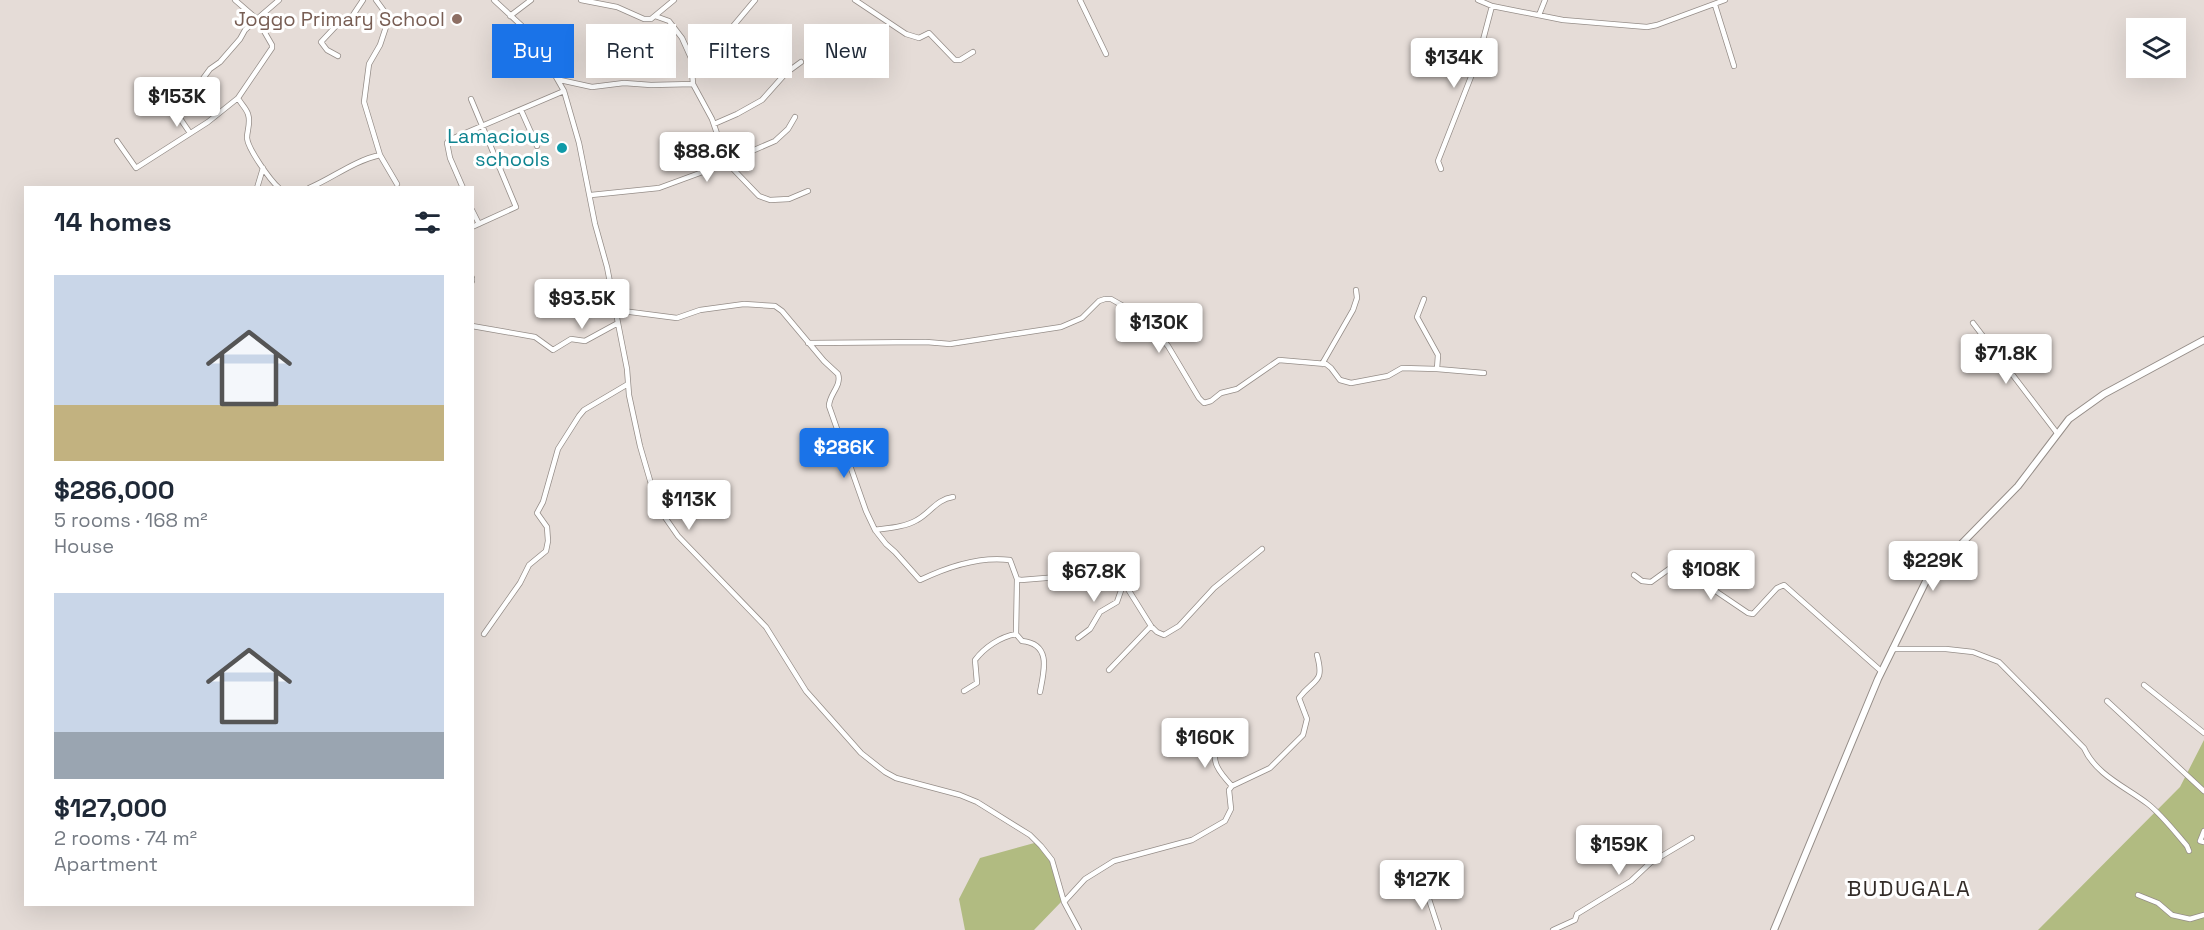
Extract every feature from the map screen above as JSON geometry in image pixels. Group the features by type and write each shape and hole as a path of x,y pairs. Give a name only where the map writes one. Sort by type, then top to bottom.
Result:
{"street":[{"path":"117,141 136,168 208,122 238,98 272,45 257,19 235,0"},
{"path":"189,133 177,114 210,69 220,62 245,30 279,0"},
{"path":"338,56 327,50 321,42 335,27 353,15 363,0"},
{"path":"376,0 387,15 388,21 380,45 369,64 364,102 380,155 397,184"},
{"path":"494,0 523,27 560,80 564,91 579,143 595,224 607,267 648,479 662,513 678,536 766,627 806,691 842,734 885,772 896,778 960,795 977,802 1030,835 1052,860 1064,902 1079,930"},
{"path":"510,16 531,0"},
{"path":"581,0 617,7 644,20 651,19 674,0"},
{"path":"735,24 755,0"},
{"path":"855,0 906,34 919,38 929,33 955,60 960,60 973,52"},
{"path":"1080,0 1106,54"},
{"path":"1478,0 1492,6 1539,15 1599,24 1647,27 1725,0"},
{"path":"1539,15 1545,0"},
{"path":"1715,5 1734,66"},
{"path":"1440,169 1438,161 1478,59 1492,6"},
{"path":"655,16 664,18 676,29 688,52"},
{"path":"714,124 762,100 786,73 801,62"},
{"path":"693,78 693,84 714,124 728,162 759,196 770,200 789,199 808,191"},
{"path":"560,80 592,87 624,83 693,84"},
{"path":"462,186 450,158 447,142 564,91"},
{"path":"238,98 250,119 247,138 250,147 277,186"},
{"path":"471,99 484,125 516,207 474,226"},
{"path":"521,110 537,146"},
{"path":"591,195 659,188 728,162 782,137 795,117"},
{"path":"314,186 364,159 380,155"},
{"path":"258,186 263,168"},
{"path":"474,214 479,224"},
{"path":"1322,364 1353,310 1357,298 1356,290"},
{"path":"808,343 926,342 950,345 1061,327 1082,318 1105,298 1111,299 1147,322 1168,346 1204,403 1225,391 1237,389 1279,360 1322,364 1331,368 1340,380 1351,383 1388,376 1402,368 1484,373"},
{"path":"1424,299 1417,317 1440,357 1437,369"},
{"path":"615,310 664,318 677,318 711,308 744,304 766,304 782,311 808,343 838,374 839,384 831,396 829,406 866,511 875,530 886,544 920,580 947,568 992,558 1010,560 1017,579 1017,634 1022,641 1034,644 1044,657 1045,665 1040,692"},
{"path":"474,326 538,338 553,350 571,339 585,341 618,323"},
{"path":"1973,323 2057,433"},
{"path":"1774,930 1881,671 1927,579 2018,486 2057,433 2074,415 2104,394 2204,340"},
{"path":"484,634 520,583 529,565 546,551 547,527 537,513 543,502 549,474 562,440 584,410 628,384"},
{"path":"875,530 917,520 939,502 953,497"},
{"path":"1017,579 1075,578 1116,570 1152,626 1157,632 1164,634 1172,631 1214,588 1262,549"},
{"path":"1634,575 1642,581 1651,582 1669,569 1680,567 1748,614 1753,614 1777,588 1784,585 1881,671"},
{"path":"1078,638 1090,629 1100,612 1117,602 1124,582"},
{"path":"1109,670 1152,626"},
{"path":"964,691 976,683 975,660 985,648 1010,635 1017,634"},
{"path":"1892,649 1946,649 1973,652 2000,662 2084,748 2087,756 2099,769 2120,786 2149,804 2190,851"},
{"path":"1064,902 1085,879 1114,861 1192,840 1225,821 1231,809 1229,790 1232,786 1270,768 1303,735 1307,719 1299,698 1320,676 1317,655"},
{"path":"2144,685 2204,733"},
{"path":"2106,701 2204,791"},
{"path":"1218,743 1213,757 1215,765 1232,786"},
{"path":"2204,831 2199,841 2204,842"},
{"path":"1553,930 1572,922 1576,914 1631,881 1650,863 1692,838"},
{"path":"1425,884 1439,930"},
{"path":"2138,895 2158,903 2172,915 2190,919 2204,915"}],"green space":[{"path":"2204,740 2204,930 2038,930 2180,787"},
{"path":"1038,842 1050,862 1062,901 1034,930 965,930 959,899 980,858"}],"place":[{"name":"Joggo Primary School","path":"457,19"},
{"name":"Lamacious schools","path":"562,148"}],"district":[{"name":"BUDUGALA","path":"1909,888"}]}
